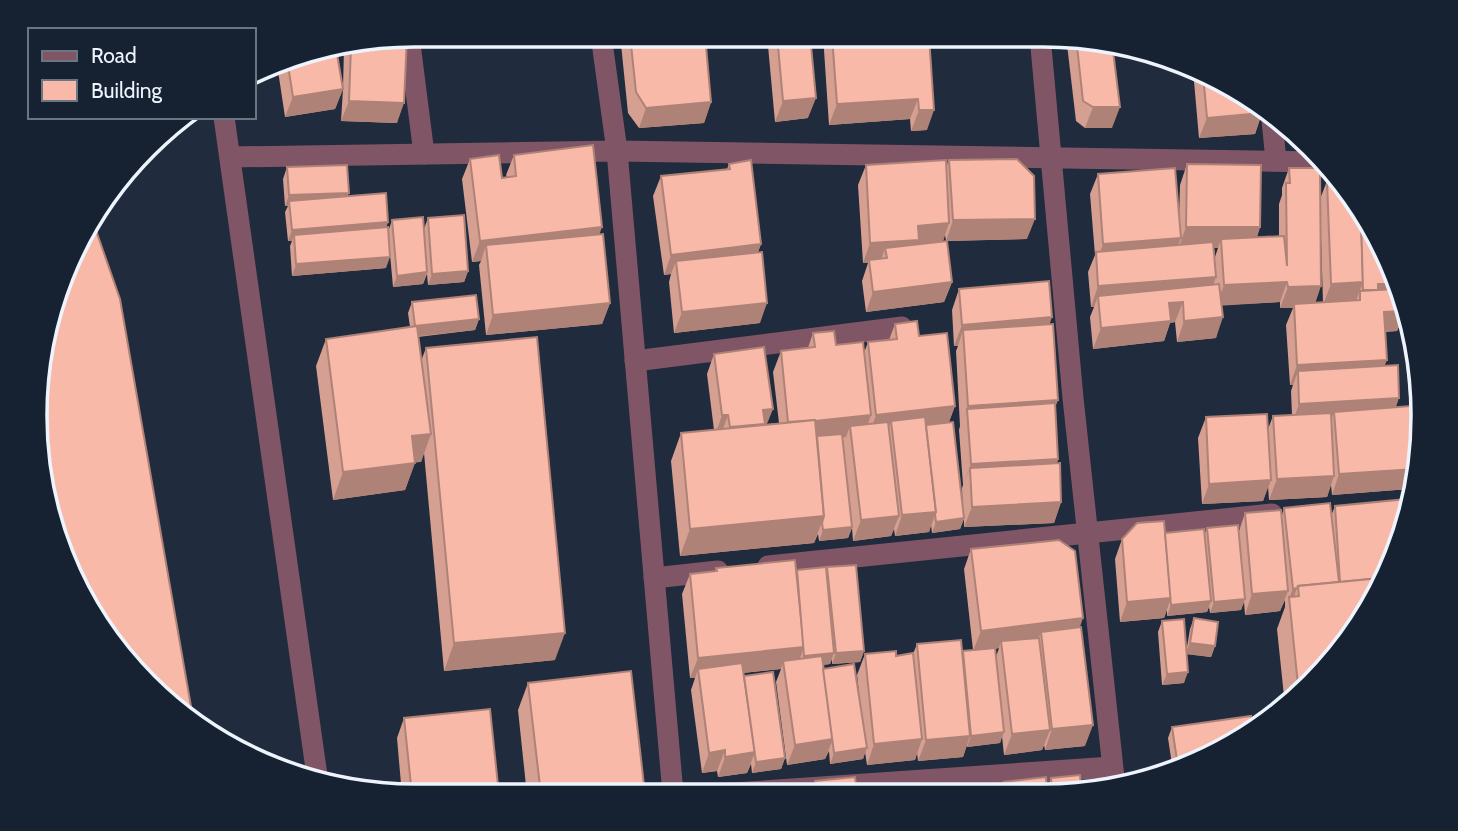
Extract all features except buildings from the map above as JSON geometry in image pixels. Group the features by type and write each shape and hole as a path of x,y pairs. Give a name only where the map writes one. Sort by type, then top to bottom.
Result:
{"street":[{"path":"410,47 424,153"},
{"path":"603,47 617,151 672,784"},
{"path":"951,784 1114,777 1073,398 1041,47"},
{"path":"224,119 316,770"},
{"path":"1273,128 1276,161"},
{"path":"230,156 617,151 1309,162"},
{"path":"635,361 902,327"},
{"path":"654,578 1296,512"}]}
